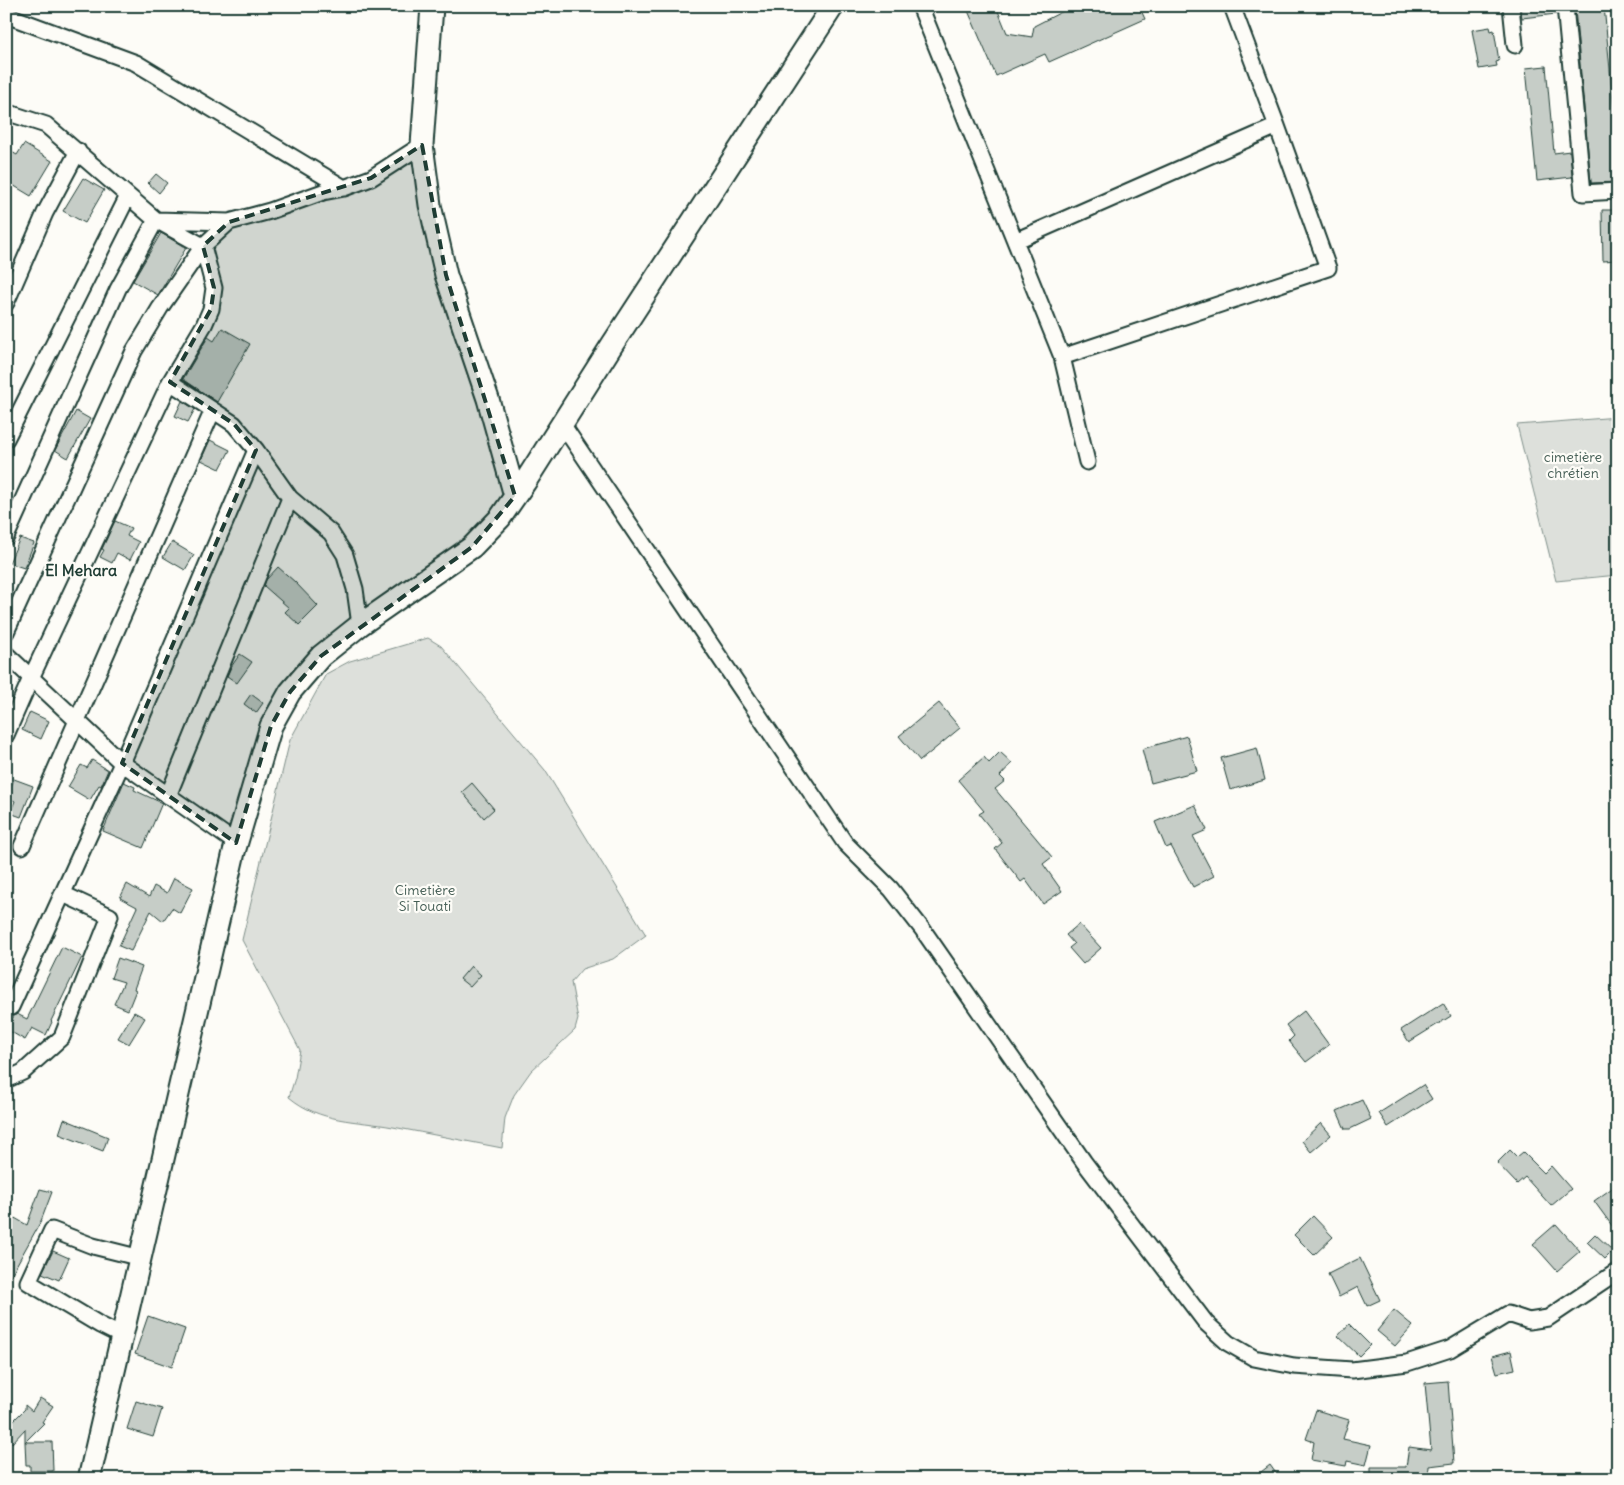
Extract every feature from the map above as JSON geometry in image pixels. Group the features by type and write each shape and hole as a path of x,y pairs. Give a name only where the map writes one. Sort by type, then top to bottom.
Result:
{"main road":[{"path":"432,6 422,145 430,205 446,275 488,399 515,496"},
{"path":"89,1479 236,843 271,726 290,692 321,656 360,625 472,547 500,518 833,6"}],"street":[{"path":"920,6 1062,357 1087,462"},
{"path":"1062,357 1328,268 1232,6"},
{"path":"1511,6 1515,45"},
{"path":"1565,6 1583,194 1618,191"},
{"path":"6,15 136,63 344,188"},
{"path":"6,112 46,125 156,220 203,246 214,288 210,309 204,325 170,382 6,735"},
{"path":"1015,241 1277,126"},
{"path":"156,220 229,222 270,211 323,192 344,188 371,178 422,145"},
{"path":"6,303 45,213 78,151"},
{"path":"6,439 128,196"},
{"path":"6,537 118,289 156,220"},
{"path":"6,632 134,351 160,308 203,246 229,222"},
{"path":"170,382 234,424 256,450 290,498 331,532 345,555 355,589 360,625"},
{"path":"22,846 213,410"},
{"path":"562,424 845,843 891,889 923,930 1084,1162 1206,1323 1228,1343 1254,1358 1294,1366 1352,1370 1407,1363 1450,1348 1508,1314 1529,1321 1548,1318 1618,1270"},
{"path":"11,1007 122,764 256,450"},
{"path":"168,796 290,498"},
{"path":"6,654 122,764 236,843"},
{"path":"6,1080 23,1072 62,1037 110,916 63,894"},
{"path":"122,1336 28,1282 52,1230 92,1246 141,1258"}],"highlighted area":[{"path":"422,145 446,275 515,496 472,547 321,656 290,692 271,726 236,843 122,763 256,450 234,424 170,382 211,309 214,288 203,246 229,222 371,178"}],"green space":[{"name":"cimetière chrétien","path":"1618,417 1618,575 1556,581 1517,425"},
{"name":"Cimetière Si Touati","path":"428,638 441,646 545,770 646,935 613,959 582,969 571,982 578,1019 575,1030 531,1071 514,1095 505,1118 502,1148 326,1116 313,1112 289,1097 295,1078 300,1050 242,940 290,740 326,674 350,661"}],"building":[{"path":"966,6 996,6 1007,33 1032,37 1034,26 1073,6 1139,6 1145,19 1049,62 1045,54 996,76"},
{"path":"1520,6 1555,6 1556,14 1522,18"},
{"path":"1604,6 1618,154 1618,182 1591,183 1575,9"},
{"path":"1490,27 1491,31 1494,30 1499,61 1496,62 1497,66 1479,69 1472,30"},
{"path":"1546,66 1554,153 1570,151 1572,177 1537,181 1526,68"},
{"path":"24,144 52,161 31,196 6,181 6,149 17,155"},
{"path":"156,174 167,183 159,193 148,183"},
{"path":"83,178 104,190 85,223 63,211"},
{"path":"1602,210 1618,210 1618,260 1603,261"},
{"path":"161,233 186,248 158,295 133,281"},
{"path":"222,328 250,344 217,402 183,379 208,337 214,341"},
{"path":"182,401 195,409 188,422 175,416"},
{"path":"76,411 90,419 68,458 55,450"},
{"path":"210,440 230,450 220,469 201,460"},
{"path":"115,521 131,528 127,536 139,542 130,560 117,553 112,563 100,557"},
{"path":"20,538 34,543 24,568 9,563"},
{"path":"172,542 194,555 185,570 163,557"},
{"path":"278,567 318,606 299,625 285,612 289,608 264,586 266,580"},
{"path":"240,654 252,662 237,683 227,676"},
{"path":"251,694 263,703 256,713 244,704"},
{"path":"939,703 960,728 920,761 899,736"},
{"path":"30,712 49,721 41,739 22,730"},
{"path":"1187,736 1197,771 1151,783 1142,749"},
{"path":"1257,748 1265,780 1230,790 1221,758"},
{"path":"1000,752 1012,763 1000,776 1005,781 995,789 1052,857 1043,864 1062,891 1043,904 1025,879 1021,882 995,849 1002,843 979,814 984,811 958,780 984,757 989,763"},
{"path":"92,760 108,770 101,786 99,785 90,800 68,787 81,765 87,768"},
{"path":"14,779 33,786 21,817 10,813 15,801 7,797"},
{"path":"124,782 135,787 134,790 162,803 143,848 103,831"},
{"path":"472,783 494,809 484,818 462,792"},
{"path":"1195,805 1207,830 1193,836 1214,876 1193,887 1171,846 1166,848 1155,822"},
{"path":"174,878 193,888 180,913 172,908 163,921 151,911 131,951 119,946 137,907 120,898 127,884 149,897 154,886 167,893"},
{"path":"1079,924 1101,948 1083,964 1069,948 1074,944 1066,935"},
{"path":"62,947 82,957 46,1035 32,1028 25,1040 6,1029 17,1014 27,1019"},
{"path":"118,958 142,967 128,1010 114,1004 124,982 111,978"},
{"path":"471,966 481,975 470,987 460,979"},
{"path":"1443,1003 1451,1016 1409,1042 1401,1030"},
{"path":"1304,1011 1329,1045 1306,1062 1289,1041 1294,1036 1286,1025"},
{"path":"134,1012 145,1018 129,1044 118,1038"},
{"path":"1423,1085 1432,1099 1388,1127 1379,1113"},
{"path":"1362,1100 1371,1119 1350,1129 1345,1129 1337,1111"},
{"path":"64,1119 108,1137 103,1151 59,1134"},
{"path":"1321,1123 1331,1135 1311,1152 1302,1141"},
{"path":"1510,1150 1517,1157 1523,1152 1544,1173 1551,1166 1571,1189 1551,1206 1525,1177 1517,1184 1497,1163"},
{"path":"1618,1184 1618,1234 1594,1201"},
{"path":"40,1189 52,1192 41,1221 6,1284 6,1213 27,1225"},
{"path":"1313,1216 1333,1237 1314,1255 1294,1235"},
{"path":"1556,1224 1580,1251 1557,1271 1533,1244"},
{"path":"1595,1234 1613,1251 1605,1259 1587,1242"},
{"path":"53,1251 69,1258 59,1280 42,1273"},
{"path":"1360,1258 1380,1300 1367,1306 1358,1287 1339,1297 1328,1274"},
{"path":"1394,1310 1413,1326 1395,1346 1377,1331"},
{"path":"148,1316 185,1329 172,1367 135,1354"},
{"path":"1349,1324 1370,1345 1359,1356 1338,1336"},
{"path":"1511,1351 1515,1369 1497,1373 1492,1356"},
{"path":"1448,1381 1454,1463 1429,1466 1428,1479 1371,1479 1371,1467 1406,1467 1409,1447 1431,1450 1425,1383"},
{"path":"40,1398 53,1406 42,1422 44,1423 25,1442 25,1429 12,1443 6,1437 6,1428 25,1409 25,1405 32,1411"},
{"path":"136,1401 162,1409 153,1437 127,1429"},
{"path":"1316,1410 1349,1420 1343,1439 1371,1445 1366,1465 1347,1461 1346,1466 1311,1460 1314,1442 1306,1439"},
{"path":"25,1442 52,1442 53,1471 30,1471 30,1465 26,1465"},
{"path":"1270,1465 1280,1479 1252,1479"}],"district":[{"name":"El Mehara","path":"81,570"}]}
